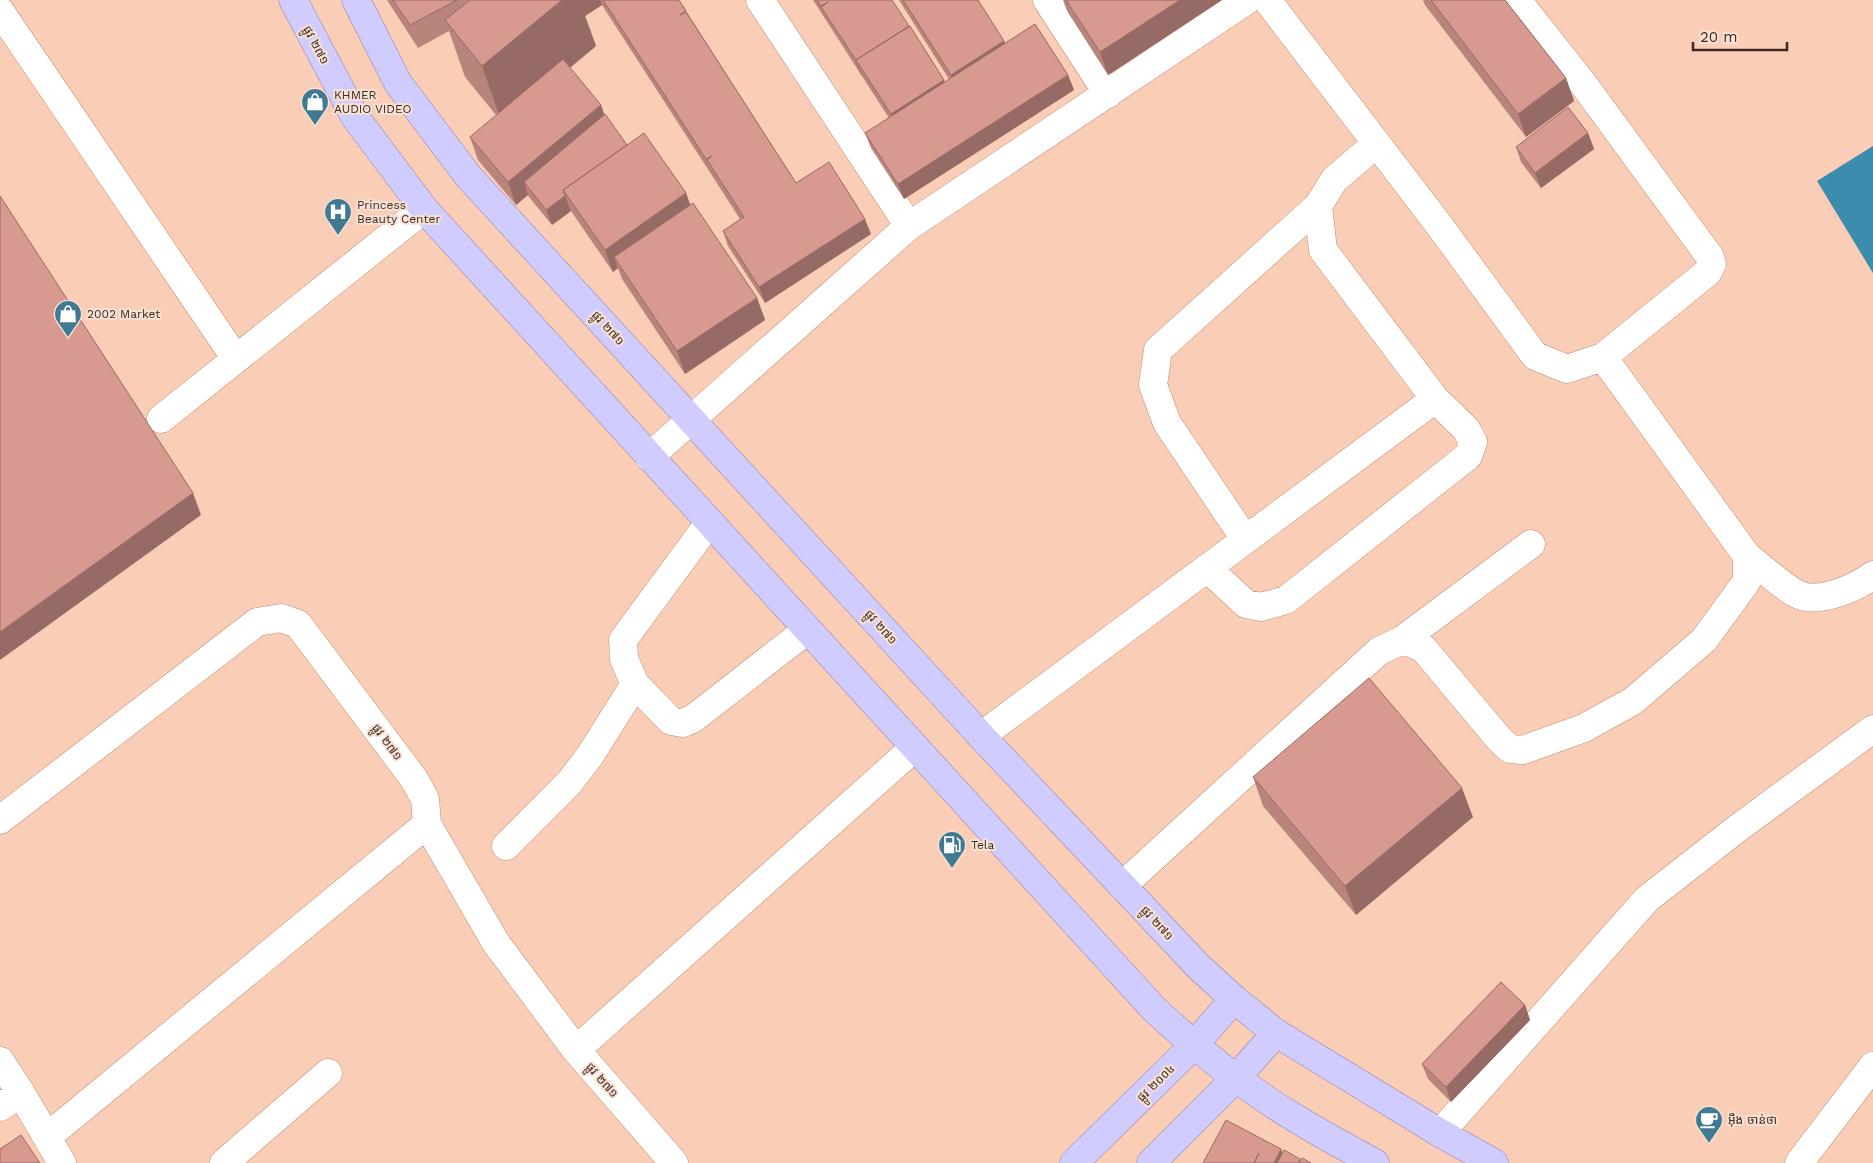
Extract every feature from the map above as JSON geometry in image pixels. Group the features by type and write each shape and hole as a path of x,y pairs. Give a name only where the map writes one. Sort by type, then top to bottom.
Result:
{"main road":[{"name":"ផ្លូវ ២៧១","path":"293,0 355,117 424,209 1154,1009 1194,1046 1236,1078 1292,1116 1375,1163"},
{"name":"ផ្លូវ ២៧១","path":"356,0 398,83 468,176 981,736 1198,966 1234,1000 1276,1033 1440,1133 1494,1163"},
{"name":"ផ្លូវ ២០០៤","path":"1074,1163 1194,1046 1234,1000"},
{"path":"1151,1163 1236,1078 1276,1033"}],"street":[{"path":"760,0 909,226"},
{"path":"1047,0 1108,94"},
{"path":"649,457 909,226 1247,0"},
{"path":"1267,0 1439,225 1536,356 1567,369 1603,357 1708,272 1712,264 1710,258 1590,93 1517,0"},
{"path":"0,11 236,358"},
{"path":"1245,539 1167,423 1153,385 1158,350 1318,206 1334,180 1376,144"},
{"path":"1207,568 1246,604 1261,607 1286,600 1468,456 1473,442 1466,429 1435,399 1323,250 1318,206"},
{"path":"161,419 424,209"},
{"path":"1603,357 1747,556 1798,595 1825,598 1864,582 1873,575"},
{"path":"981,736 1435,399"},
{"path":"709,523 623,640 624,659 635,684 671,721 683,723 694,718 807,630"},
{"path":"1122,886 1379,651 1402,640 1532,544"},
{"path":"1402,640 1423,648 1500,740 1510,749 1523,750 1584,728 1633,701 1704,640 1748,581 1747,556"},
{"name":"ផ្លូវ ២៧១","path":"0,820 257,622 281,618 298,624 414,779 425,799 427,824 496,943 576,1050 674,1163"},
{"path":"506,846 569,783 589,757 635,684"},
{"path":"1440,1133 1647,899 1738,828 1873,729"},
{"path":"576,1050 914,748"},
{"path":"47,1137 427,824"},
{"path":"0,1061 11,1100 47,1137 62,1163"},
{"path":"1799,1163 1873,1066"},
{"path":"224,1163 328,1073"}],"water":[{"path":"1873,146 1873,273 1817,181"}],"building":[{"path":"393,0 457,0 410,25"},
{"path":"470,0 562,0 482,66 445,20"},
{"path":"603,0 679,0 686,11 680,15 686,12 796,183 829,162 865,219 759,287 723,231 744,217 707,160 712,156 706,159"},
{"path":"817,0 892,0 909,26 856,60 821,7 828,2 821,6"},
{"path":"903,0 978,0 1004,41 951,75"},
{"path":"1066,0 1180,0 1100,52"},
{"path":"1431,0 1505,0 1566,78 1518,114"},
{"path":"1035,24 1068,75 898,184 865,133"},
{"path":"910,26 944,80 891,114 856,60"},
{"path":"563,59 601,105 508,182 470,137"},
{"path":"1568,107 1588,133 1535,173 1516,147"},
{"path":"605,114 627,145 563,190 565,196 546,210 524,182"},
{"path":"644,133 686,193 605,250 563,190"},
{"path":"0,196 193,493 0,632"},
{"path":"693,203 757,298 677,351 614,257"},
{"path":"1369,678 1462,788 1345,886 1253,777"},
{"path":"1501,982 1525,1005 1446,1087 1422,1064"},
{"path":"1226,1120 1281,1149 1274,1163 1203,1163"},
{"path":"21,1135 40,1163 0,1163 0,1149"},
{"path":"1284,1150 1300,1159 1298,1163 1277,1163"},
{"path":"1302,1158 1311,1163 1299,1163"}],"place":[{"name":"KHMER AUDIO VIDEO","path":"315,126"},
{"name":"Princess Beauty Center","path":"338,236"},
{"name":"2002 Market","path":"68,338"},
{"name":"Tela","path":"952,869"},
{"name":"អ៊ឹង ចាន់ថា","path":"1709,1144"}]}
